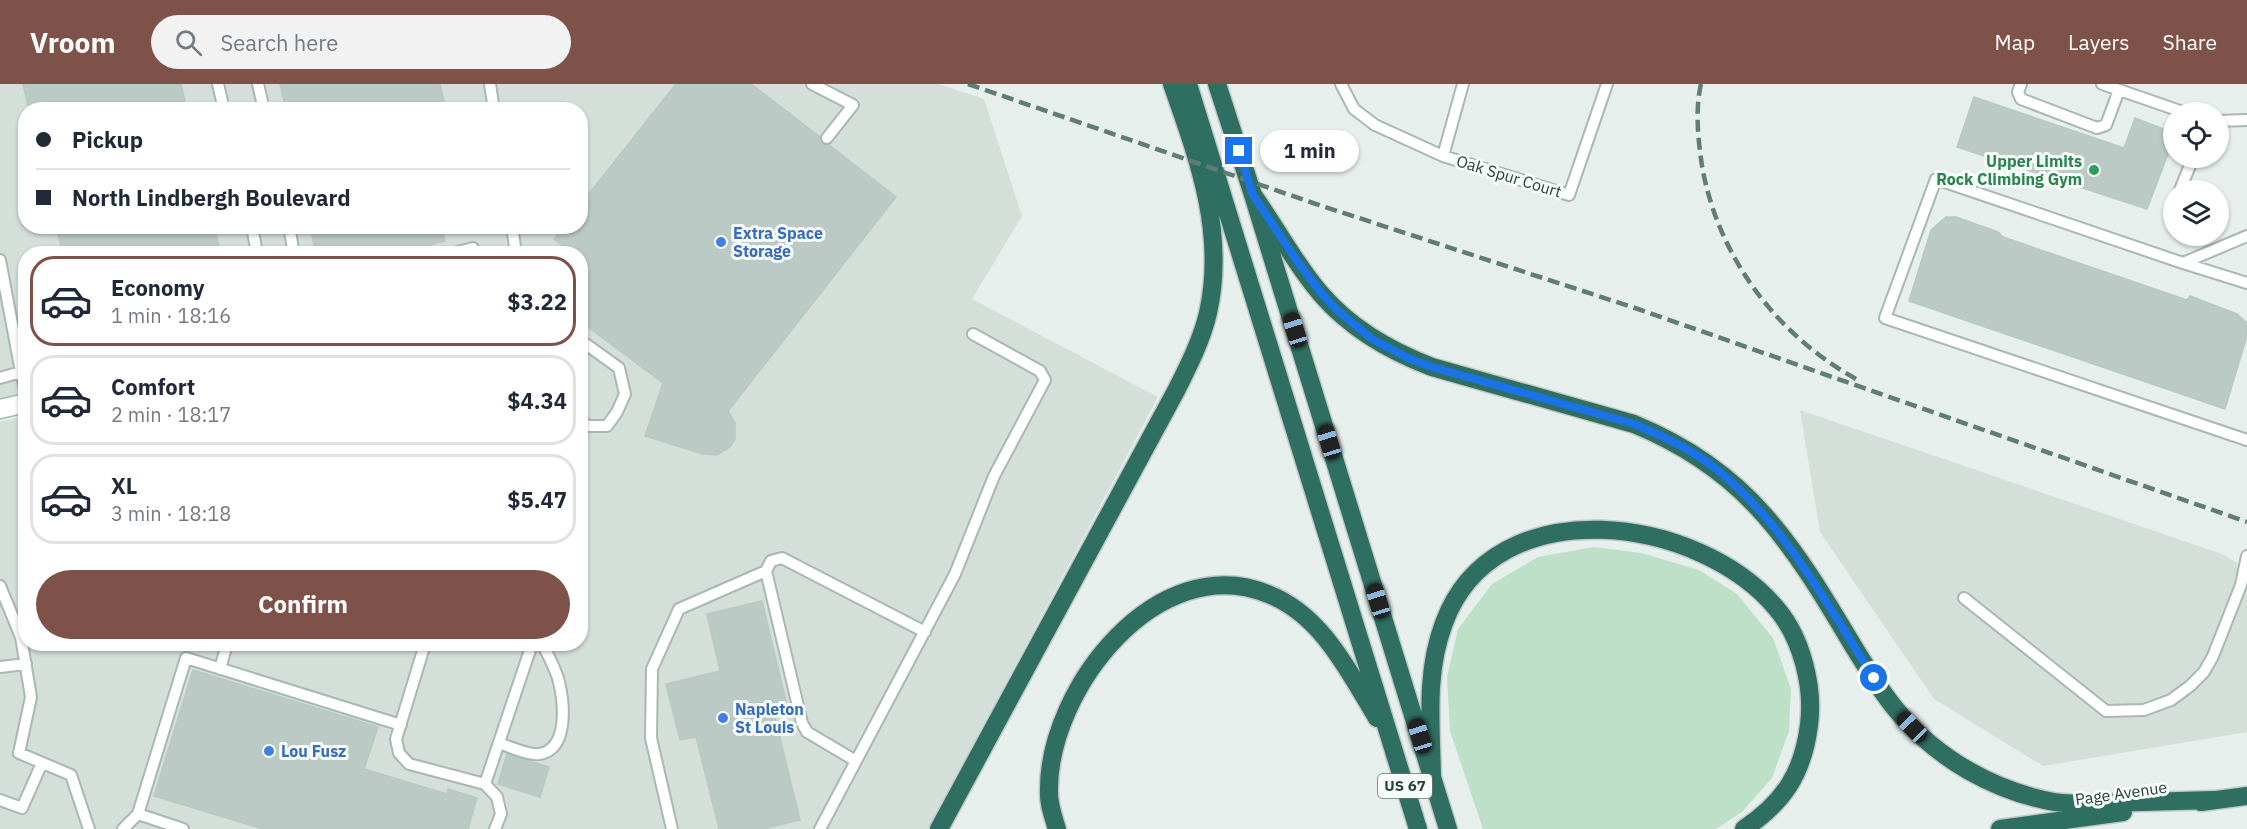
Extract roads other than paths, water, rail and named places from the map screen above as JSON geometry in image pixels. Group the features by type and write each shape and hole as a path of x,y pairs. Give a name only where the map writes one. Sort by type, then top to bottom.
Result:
{"highway":[{"path":"939,829 1177,389 1209,312 1214,259 1211,211 1172,84"},
{"name":"US 67","path":"1188,84 1418,829"},
{"name":"US 67","path":"1217,84 1448,829"},
{"path":"1253,195 1322,294 1338,311 1372,339 1410,359 1432,367 1634,424 1660,435 1710,465 1766,517 1825,600 1897,712 1945,756 1988,781 2010,790 2055,802 2213,800"},
{"path":"1432,776 1429,688 1432,665 1444,622 1452,604 1467,582 1498,556 1516,545 1537,537 1579,529 1628,532 1670,541 1716,560 1737,574 1756,588 1778,610 1799,650 1807,673 1810,695 1809,725 1802,758 1781,797 1770,810 1744,829"},
{"path":"1057,829 1048,790 1053,751 1060,728 1083,683 1124,629 1166,600 1194,590 1234,586 1253,589 1269,594 1297,611 1319,631 1335,651 1392,742"},
{"name":"Page Avenue","path":"2000,829 2247,796"}],"street":[{"path":"0,409 18,405"}],"lane":[{"path":"218,84 222,102"},
{"path":"258,84 262,102"},
{"path":"490,84 493,102"},
{"path":"812,84 853,105 827,138"},
{"path":"1341,84 1354,109 1375,125 1443,156"},
{"name":"Oak Spur Court","path":"1463,84 1443,156 1569,195 1607,84"},
{"path":"2021,84 2018,92 2021,99 2097,128 2106,125 2119,90"},
{"path":"2102,84 2163,105"},
{"path":"2229,121 2247,120"},
{"path":"2247,283 1936,179 1885,318 2247,440"},
{"path":"2183,263 2247,237"},
{"path":"0,260 18,356"},
{"path":"820,829 955,574 994,476 1045,380 1040,370 973,334"},
{"path":"588,346 619,368 626,394 607,426 588,426"},
{"path":"0,378 18,373"},
{"path":"1964,598 2106,711 2144,710 2171,700 2204,672 2213,656 2241,585 2247,556"},
{"path":"856,761 807,732 802,723 766,572 771,561 782,558 925,632"},
{"path":"672,829 651,738 652,669 679,609 766,572"},
{"path":"0,586 18,630"},
{"path":"24,651 32,696 19,753 71,775 89,829"},
{"path":"220,669 225,651"},
{"path":"422,651 396,739 399,753 409,764 485,784 497,797 501,814 495,829"},
{"path":"485,784 530,651"},
{"path":"499,743 538,755 550,750 559,739 563,710 559,681 546,651"},
{"path":"123,829 138,814 186,658 400,725"},
{"path":"0,668 26,664"},
{"path":"0,800 22,808 42,763"},
{"path":"138,814 183,829"}],"railway":[{"path":"968,84 1316,204 1635,308 2247,522"},
{"path":"1701,84 1698,125 1702,166 1710,200 1737,262 1777,317 1802,341 1829,362 1858,380"}],"place":[{"name":"Upper Limits Rock Climbing Gym","path":"2094,170"},
{"name":"Extra Space Storage","path":"721,242"},
{"name":"Napleton St Louis","path":"723,718"},
{"name":"Lou Fusz","path":"269,751"}]}
